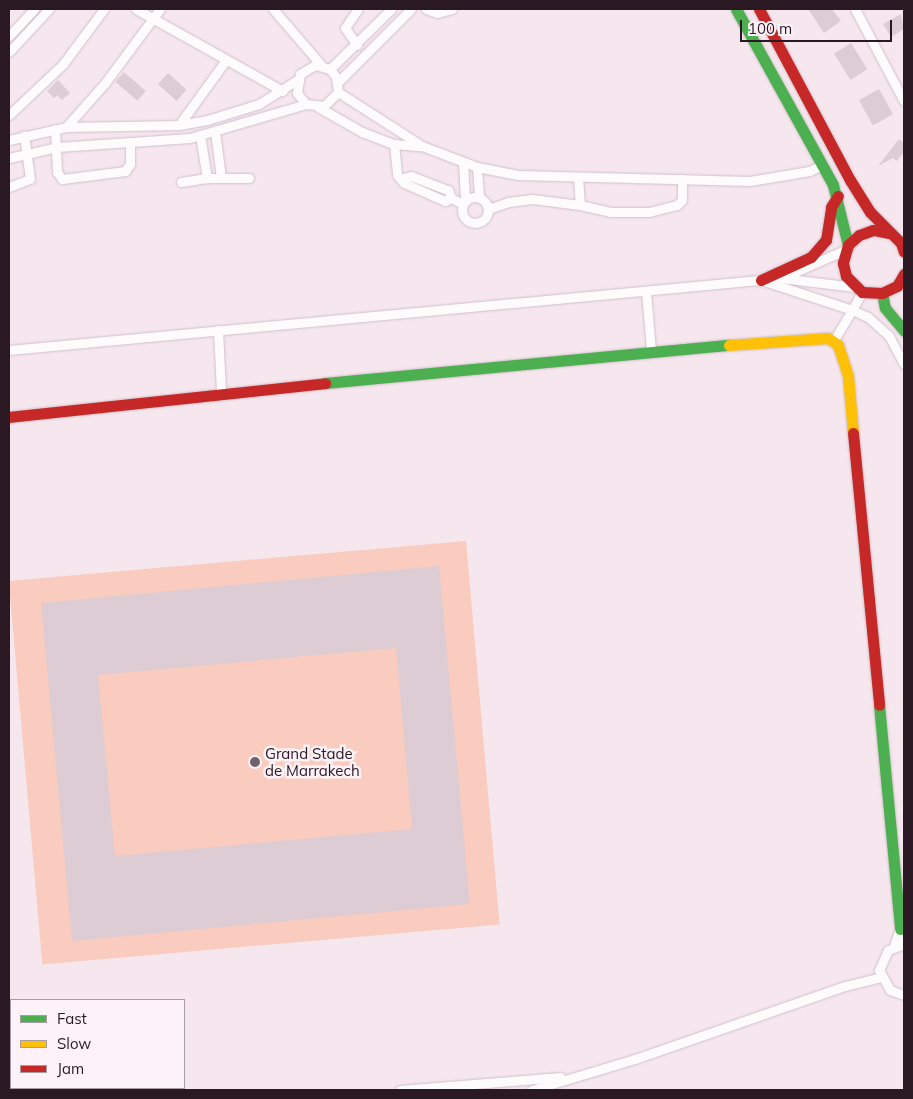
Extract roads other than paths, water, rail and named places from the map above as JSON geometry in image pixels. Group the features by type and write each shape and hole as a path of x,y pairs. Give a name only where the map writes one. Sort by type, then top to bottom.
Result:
{"street":[{"path":"9,36 34,9"},
{"path":"9,52 49,9"},
{"path":"9,115 63,64 104,9"},
{"path":"136,9 153,21 284,91"},
{"path":"66,127 153,21 160,9"},
{"path":"273,9 321,65 330,70 338,87 422,146 477,167 534,177 750,181 809,171 823,165"},
{"path":"357,45 345,28 358,9"},
{"path":"330,70 391,9"},
{"path":"318,107 330,103 338,87 412,9"},
{"path":"426,9 437,13 452,9"},
{"path":"736,9 823,165 838,196 846,248 843,263 846,276 858,290"},
{"path":"759,9 850,180 870,212 901,243 904,252"},
{"path":"856,9 904,101"},
{"path":"179,125 226,60"},
{"path":"10,137 66,127 179,125 207,120 259,104 284,91 297,80 304,70 321,65"},
{"path":"297,80 297,93 306,104"},
{"path":"9,158 57,147 125,143 208,133 306,104 318,107 362,132 394,144 422,146"},
{"path":"207,120 207,178"},
{"path":"55,129 57,172 60,177 67,180 125,171 130,164 120,126"},
{"path":"208,133 221,178"},
{"path":"9,187 30,179 29,153 24,135"},
{"path":"394,144 397,175 402,178 411,176 448,190 451,198 464,203 479,198"},
{"path":"463,162 464,218 474,224 484,219 488,209 508,202 532,199 630,214 668,207 682,200 682,180"},
{"path":"477,167 479,198 488,209"},
{"path":"578,177 580,205"},
{"path":"181,182 207,178 249,178"},
{"path":"761,280 811,257 826,240 831,207 838,196"},
{"path":"781,278 846,248 866,232 889,233"},
{"path":"9,350 781,278 882,294 897,286 904,274"},
{"path":"761,280 868,317 889,336 904,364"},
{"path":"646,290 651,351"},
{"path":"833,342 852,310 858,290"},
{"path":"882,294 886,308 904,331"},
{"path":"218,330 221,392"},
{"path":"9,417 221,392 468,371 651,351 828,338 842,354 848,376 902,933 894,946 883,956 880,977 890,990 904,995"},
{"path":"894,946 904,944"},
{"path":"532,1090 573,1076 635,1059 845,986 880,977"},
{"path":"400,1090 573,1076"}],"place":[{"name":"Grand Stade de Marrakech","path":"255,762"}]}
